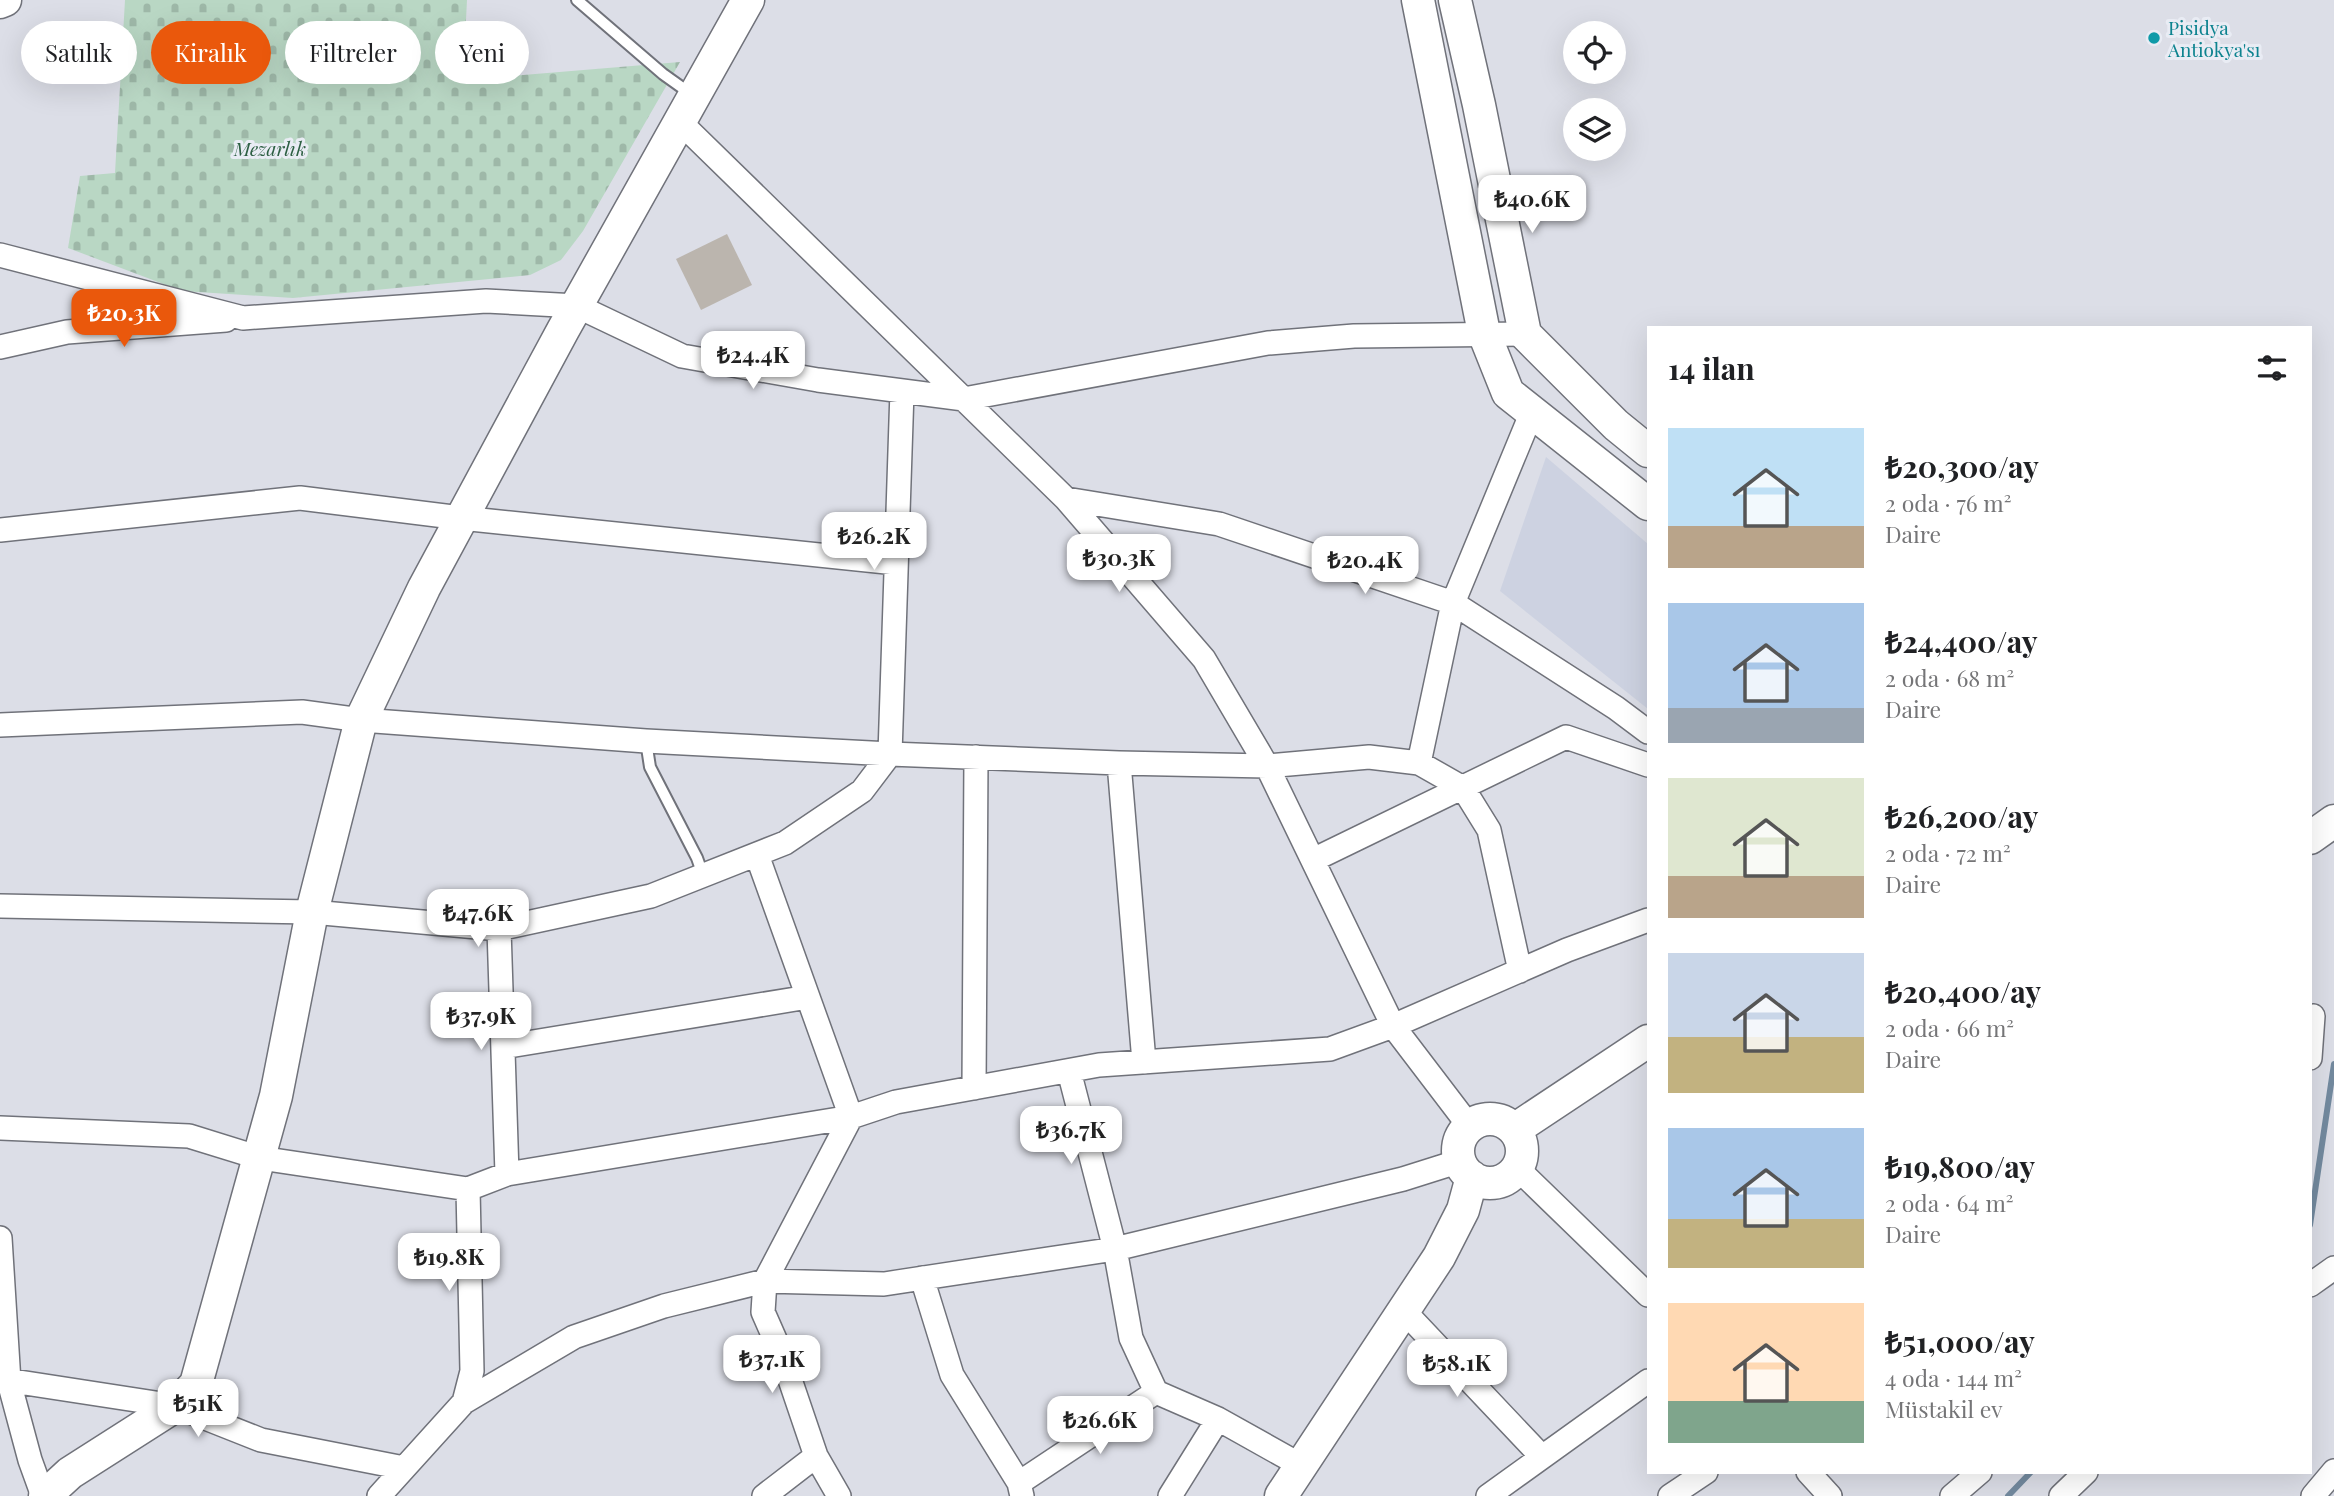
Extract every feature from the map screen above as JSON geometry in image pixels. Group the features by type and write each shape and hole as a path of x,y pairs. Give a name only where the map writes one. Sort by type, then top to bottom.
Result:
{"street":[{"path":"0,1238 5,1380 44,1496 70,1474 175,1406 196,1384 276,1096 312,912 361,720 424,588 461,518 748,0"},
{"path":"1418,0 1484,333 1507,393 1647,503"},
{"path":"1455,0 1525,334 1616,425 1647,450"},
{"path":"688,110 964,399 1066,499 1203,659 1267,766 1394,1026 1470,1127"},
{"path":"0,255 243,318"},
{"path":"0,347 67,331 486,301 577,306 682,356 818,380 964,399 1268,342 1354,336 1525,334"},
{"path":"0,906 312,912 499,929 651,896 785,844 862,791 890,754 902,391"},
{"path":"1419,763 1453,603 1532,412"},
{"path":"0,530 300,498 461,518 896,563"},
{"path":"1066,499 1219,524 1453,603 1616,708 1647,731"},
{"path":"0,725 302,712 361,720 646,741 890,754 1119,764 1267,766 1369,757 1419,763 1463,788 1489,830 1520,971"},
{"path":"1313,860 1566,737 1647,765"},
{"path":"974,1088 976,757"},
{"path":"1119,764 1144,1062"},
{"path":"2312,837 2334,821"},
{"path":"757,855 851,1117 765,1281 762,1312 781,1353 816,1456 839,1496"},
{"path":"0,1128 188,1136 260,1158 468,1189 507,1174 851,1117 897,1102 1099,1065 1330,1049 1394,1026 1520,971 1647,920"},
{"path":"499,929 507,1174"},
{"path":"503,1047 808,998"},
{"path":"2312,1016 2334,1027"},
{"path":"1514,1130 1647,1042"},
{"path":"1069,1071 1115,1250 1131,1338 1156,1392 1218,1419 1302,1466"},
{"path":"379,1496 464,1402 574,1337 664,1306 765,1281 884,1284 1115,1250 1403,1179 1466,1169 1481,1182 1502,1181 1517,1168 1522,1149 1514,1130 1497,1120 1487,1120 1470,1127 1460,1142 1466,1169 1463,1210 1439,1257 1282,1496"},
{"path":"1517,1168 1647,1291"},
{"path":"464,1402 472,1371 468,1189"},
{"path":"2312,1284 2334,1268"},
{"path":"922,1278 952,1375 1020,1490 1156,1392"},
{"path":"1404,1311 1542,1457"},
{"path":"5,1380 175,1406 261,1440 404,1468"},
{"path":"1488,1496 1647,1382"},
{"path":"1170,1496 1218,1419"},
{"path":"764,1496 816,1456"},
{"path":"2313,1496 2334,1471"},
{"path":"1670,1496 1703,1474"},
{"path":"1810,1474 1830,1496"},
{"path":"1952,1496 1978,1474"},
{"path":"2062,1496 2084,1474"}],"lane":[{"path":"577,0 663,74 688,110"},
{"path":"646,741 650,767 704,876"}],"shaded area":[{"path":"1546,457 1647,543 1647,708 1500,591"}],"green space":[{"name":"Mezarlık","path":"125,0 467,0 466,21 435,21 435,84 529,84 529,75 680,62 583,231 561,260 530,275 293,298 182,291 68,248 80,176 115,173 120,84 137,84 137,21 124,21"}],"building":[{"path":"727,234 752,285 701,310 676,259"}],"waterway":[{"path":"2312,1212 2334,1064"},
{"path":"2008,1496 2029,1474"}],"place":[{"name":"Pisidya Antiokya'sı","path":"2154,38"}]}
